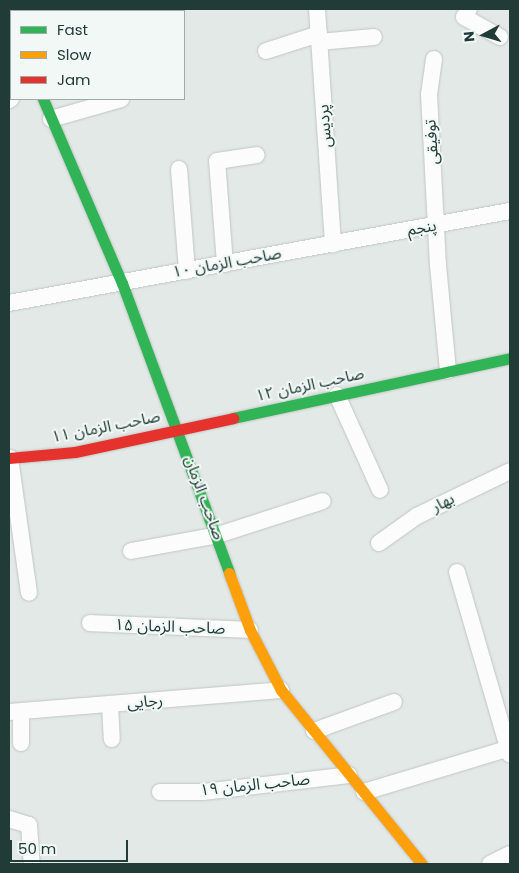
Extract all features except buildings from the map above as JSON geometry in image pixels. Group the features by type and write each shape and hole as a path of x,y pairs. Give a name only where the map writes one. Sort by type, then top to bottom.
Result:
{"street":[{"name":"پردیس","path":"317,9 333,244"},
{"path":"469,9 464,17 500,37"},
{"path":"266,51 319,38 374,36"},
{"name":"توفیقی","path":"434,59 429,94 448,371"},
{"name":"صاحب الزمان","path":"42,100 122,283 218,534 250,630 281,690 422,864"},
{"path":"51,119 118,100"},
{"path":"225,264 217,162 257,155"},
{"path":"179,169 187,271"},
{"name":"پنجم","path":"333,244 510,212"},
{"name":"صاحب الزمان ۱۰","path":"9,303 333,244"},
{"name":"صاحب الزمان ۱۲","path":"179,430 510,358"},
{"path":"337,395 380,490"},
{"name":"صاحب الزمان ۱۱","path":"10,458 75,452 179,430"},
{"path":"10,458 29,593"},
{"name":"بهار","path":"379,543 417,516 509,473"},
{"path":"131,551 218,534 323,501"},
{"path":"364,792 510,750 457,572"},
{"name":"صاحب الزمان ۱۵","path":"90,623 250,630"},
{"name":"رجایی","path":"15,712 281,690"},
{"path":"314,731 394,702"},
{"path":"110,705 112,739"},
{"path":"15,712 21,743"},
{"name":"صاحب الزمان ۱۹","path":"160,792 203,792 349,775"},
{"path":"9,819 29,825 32,864"},
{"path":"490,864 510,854"}],"traffic: fast":[{"path":"43,100 122,283 229,573"},
{"path":"233,418 510,358"}],"traffic: slow":[{"path":"229,573 250,630 281,690 422,864"}],"traffic: jam":[{"path":"9,458 75,452 233,418"}]}
